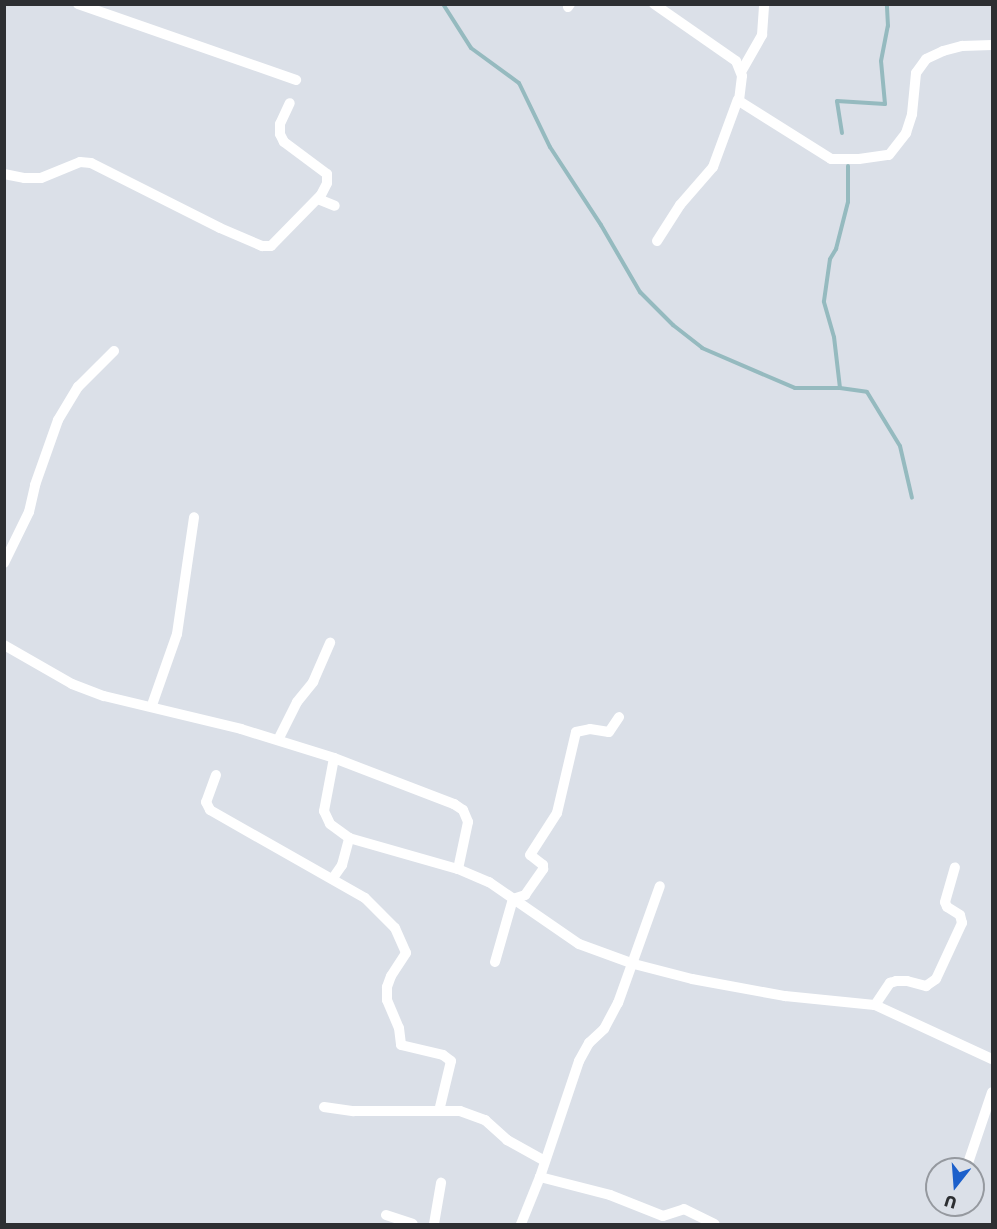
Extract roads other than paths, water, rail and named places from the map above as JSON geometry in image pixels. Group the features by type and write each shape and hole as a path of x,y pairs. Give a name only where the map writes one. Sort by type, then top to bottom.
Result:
{"street":[{"path":"78,4 296,80"},
{"path":"654,4 726,52 736,61 741,72"},
{"path":"657,241 680,205 713,167 738,99 741,72 762,35 766,15 764,4"},
{"path":"738,99 826,157 883,158 893,152 906,133 912,114 916,73 926,59 962,46 993,45"},
{"path":"4,174 24,178 41,178 80,162 91,163 220,228 267,247 275,243 318,199 327,183 327,174 284,142 280,134 280,124 290,103"},
{"path":"318,199 334,206"},
{"path":"4,563 29,512 35,485 57,420 78,387 114,351"},
{"path":"152,705 177,634 194,517"},
{"path":"278,740 297,702 313,682 330,643"},
{"path":"4,645 72,684 104,696 152,705 278,740 334,758 438,797 463,810 468,822 458,869"},
{"path":"513,899 525,896 543,868 543,865 530,855 556,813 576,732 590,729 609,732 619,717"},
{"path":"334,758 324,815 330,824 349,838 458,869 489,882 579,944 634,964 744,990 875,1005 993,1059"},
{"path":"216,776 207,808 365,898 395,928 405,945 406,956 391,976 386,994 399,1028 400,1044 443,1055 451,1060 439,1111"},
{"path":"333,878 342,865 349,838"},
{"path":"875,1005 890,983 907,981 926,986 936,980 962,922 960,915 947,907 945,902 955,867"},
{"path":"521,1224 540,1177 583,1052 610,1020 634,964 660,886"},
{"path":"495,962 513,899"},
{"path":"970,1157 993,1092"},
{"path":"324,1107 354,1111 460,1111 485,1120 507,1140 544,1161"},
{"path":"540,1177 610,1196 663,1216 684,1209 715,1224"},
{"path":"434,1224 441,1184"},
{"path":"386,1215 413,1224"}],"waterway":[{"path":"443,4 471,48 519,83 550,147 601,225 640,292 673,325 702,348 795,388 840,388 867,392 900,446 912,498"},
{"path":"842,133 837,101 885,104 881,61 888,26 887,4"},
{"path":"840,388 834,337 824,301 830,259 836,249 848,202 848,166"}]}
